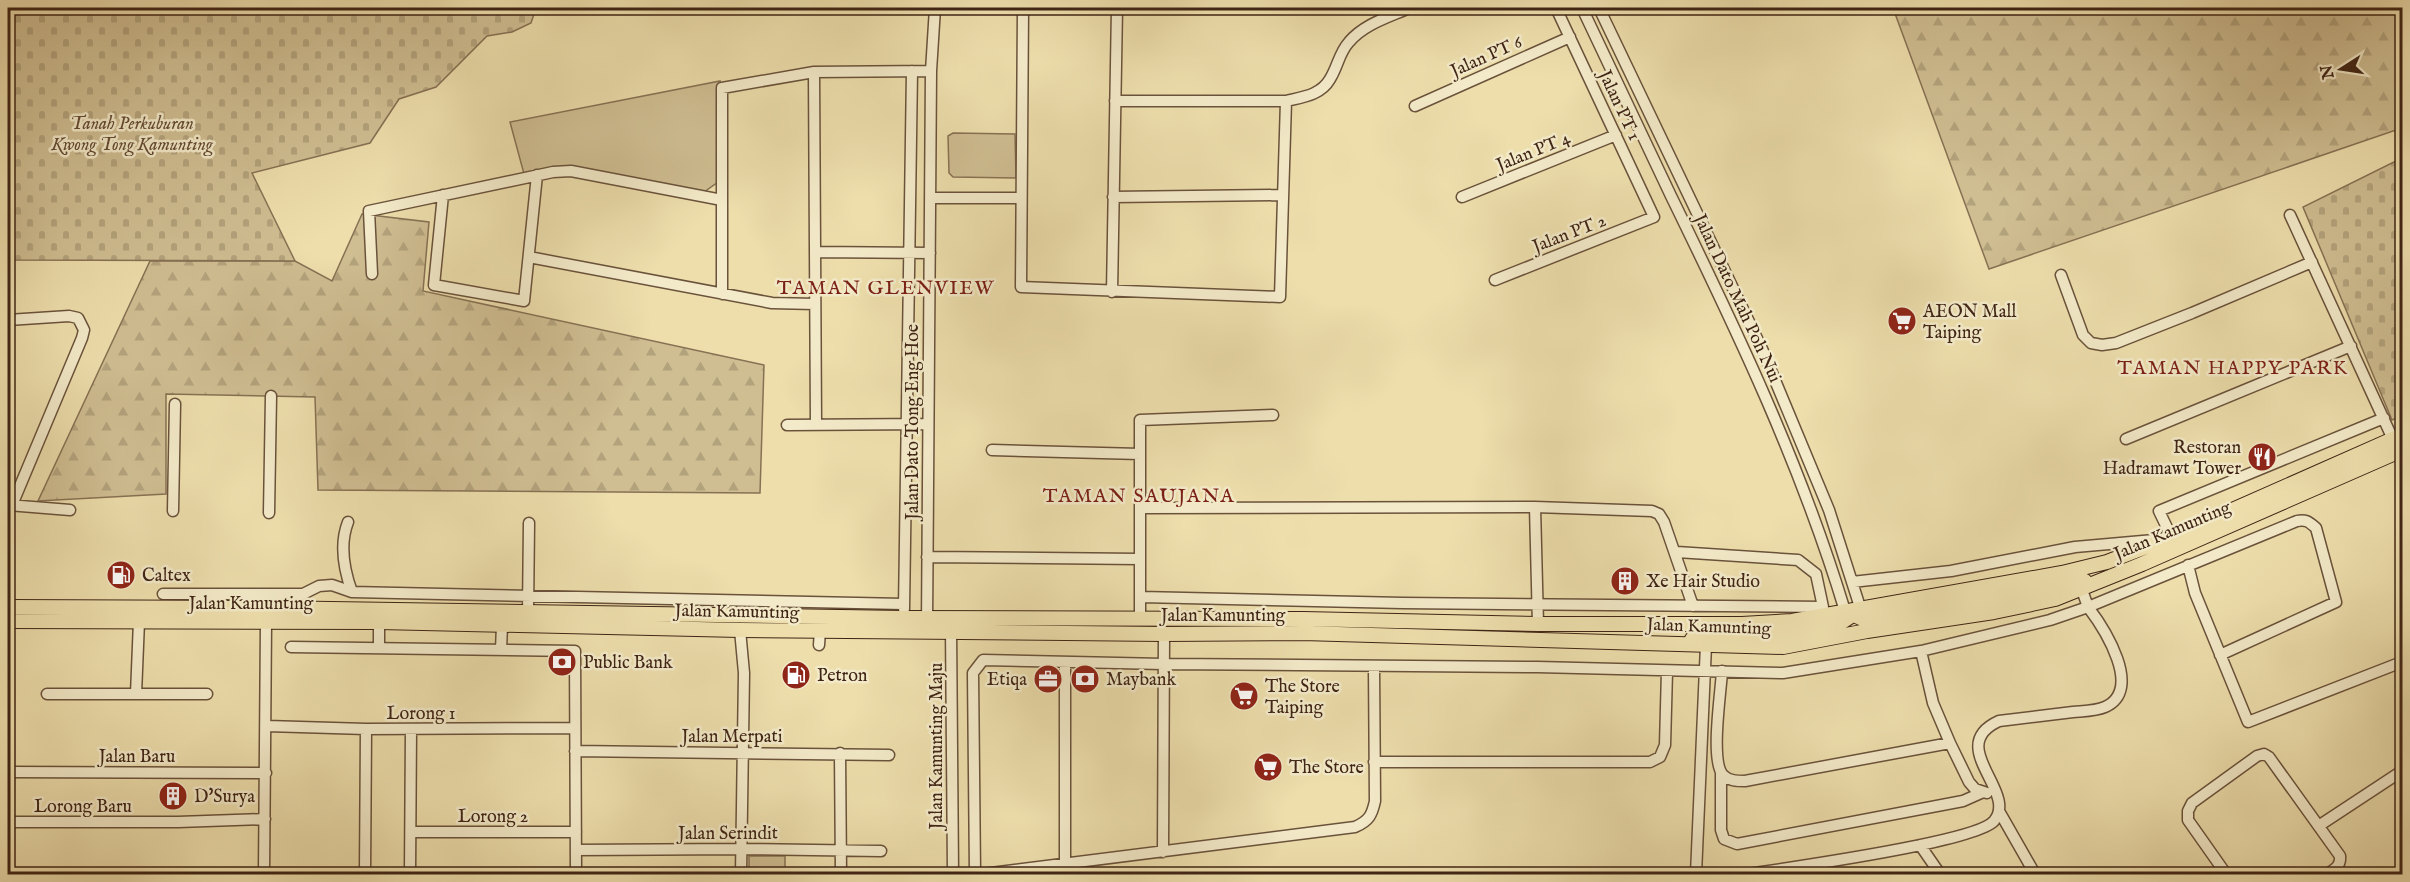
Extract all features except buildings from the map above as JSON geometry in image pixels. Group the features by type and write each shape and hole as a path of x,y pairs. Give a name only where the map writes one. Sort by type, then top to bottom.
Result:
{"main road":[{"name":"Jalan Kamunting","path":"8,621 379,622 820,630 927,624 1140,620 1303,619 1538,624 1742,624 1792,621 2062,573 2107,562 2399,444"},
{"name":"Jalan Kamunting","path":"951,624 1164,634 1303,633 1758,647 1800,645 1867,630 1941,621 2031,605 2082,590 2399,444"},
{"path":"1681,643 1700,637 1799,632 1832,626 1852,611 1863,619 1927,611 2110,576"},
{"name":"Jalan Kamunting","path":"8,607 122,606 528,611 904,625"}],"street":[{"name":"Jalan Dato Tong Eng Hoe","path":"927,624 931,71 936,8"},
{"path":"1023,8 1021,287 1280,297 1287,101"},
{"path":"1112,292 1117,8"},
{"path":"1114,101 1287,101 1312,95 1323,88 1331,78 1338,57 1349,41 1363,29 1409,8"},
{"name":"Jalan PT 1","path":"1556,8 1654,217"},
{"name":"Jalan Dato Mah Poh Nui","path":"1582,8 1744,347 1798,472 1852,611"},
{"name":"Jalan Dato Mah Poh Nui","path":"1599,8 1762,349 1812,466 1852,582 1852,611"},
{"name":"Jalan PT 6","path":"1415,106 1569,37"},
{"path":"904,625 912,71"},
{"path":"722,294 722,88 814,72 931,71"},
{"path":"814,72 816,425"},
{"name":"Jalan PT 4","path":"1462,197 1616,135"},
{"path":"372,274 369,211 537,175 571,171 722,200"},
{"path":"443,195 434,285 524,301 537,175"},
{"path":"1113,197 1282,195"},
{"path":"930,198 1020,198"},
{"path":"2290,215 2384,418 2399,444"},
{"name":"Jalan PT 2","path":"1495,280 1654,217"},
{"path":"816,252 930,253"},
{"path":"529,257 772,303 815,304"},
{"path":"2061,275 2083,335 2091,343 2102,345 2116,343 2192,313 2312,261"},
{"path":"8,320 69,316 78,318 84,330 10,505 70,510"},
{"path":"2126,439 2351,346"},
{"path":"269,513 271,396"},
{"path":"173,511 175,404"},
{"path":"1140,620 1140,420 1273,415"},
{"path":"1852,582 1951,571 2075,547 2167,538 2158,512 2384,418"},
{"path":"787,425 928,424"},
{"path":"992,450 1140,454"},
{"path":"1140,508 1535,507 1652,511 1659,514 1664,522 1677,552 1693,606"},
{"path":"1535,507 1538,624"},
{"path":"975,874 973,673 983,660 1374,667 1537,667 1782,673 1921,651 2050,620 2088,607 2304,519 2316,528 2336,602 2220,655"},
{"path":"348,522 344,532 344,560 352,592"},
{"path":"528,611 530,523"},
{"path":"1141,597 1823,608 1816,574 1798,560 1677,552"},
{"path":"927,557 1140,559"},
{"path":"2188,565 2195,593 2248,722 2403,662"},
{"path":"163,594 293,594 309,592 319,586 332,585 352,592 904,603"},
{"path":"2035,874 1999,811 1996,792 1979,753 1979,743 1989,726 1999,721 2104,707 2119,694 2122,684 2121,674 2104,629 2088,607 2082,590"},
{"path":"309,592 314,609"},
{"path":"136,694 139,621"},
{"path":"264,874 267,726 266,622"},
{"path":"379,622 379,648"},
{"name":"Jalan Kamunting Maju","path":"951,624 953,874"},
{"path":"501,650 502,625"},
{"path":"741,630 744,673 741,753 741,874"},
{"path":"819,645 820,630"},
{"path":"1163,852 1164,634"},
{"path":"1696,874 1706,645"},
{"path":"291,647 575,651 576,874"},
{"path":"1921,651 1933,703 1968,782 1981,793"},
{"path":"1065,663 1065,862"},
{"path":"983,874 1355,827 1363,824 1369,820 1375,801 1374,667"},
{"path":"1374,762 1650,762 1660,757 1665,745 1667,671"},
{"path":"1722,671 1717,754 1722,773 1721,830 1724,839 1737,844 1963,801 1981,793 1996,792"},
{"path":"47,694 207,694"},
{"name":"Lorong 1","path":"267,726 366,729 575,728"},
{"path":"365,874 366,729"},
{"path":"410,874 411,729"},
{"path":"1722,773 1734,781 1745,781 1950,742"},
{"name":"Jalan Merpati","path":"575,751 889,755"},
{"path":"840,753 841,874"},
{"path":"2226,874 2188,820 2188,811 2192,803 2264,754 2269,757 2320,825 2340,856 2338,867 2327,874"},
{"path":"2320,825 2403,771"},
{"name":"Jalan Baru","path":"8,772 266,773"},
{"path":"1700,787 1721,793"},
{"path":"1748,874 1782,872 1976,832 1994,821 1999,811"},
{"name":"Lorong Baru","path":"8,822 178,822 265,819"},
{"name":"Lorong 2","path":"411,832 576,832"},
{"path":"1920,845 1940,874"},
{"name":"Jalan Serindit","path":"576,850 881,851"}],"green space":[{"name":"Tanah Perkuburan Kwong Tong Kamunting","path":"8,8 536,8 531,23 512,32 487,36 436,87 399,99 370,143 252,173 295,261 8,260"},
{"path":"1893,8 2402,8 2402,128 1989,269"},
{"path":"720,81 718,182 704,192 568,166 524,174 510,122"},
{"path":"953,133 1015,134 1016,178 953,177 949,173 948,136"},
{"path":"2402,158 2402,416 2392,420 2303,207"},
{"path":"362,214 429,222 423,291 764,365 760,493 318,490 315,397 166,394 166,494 38,501 150,261 295,261 332,281"},
{"path":"749,856 785,856 785,874 749,874"}],"place":[{"name":"AEON Mall Taiping","path":"1902,321"},
{"name":"Restoran Hadramawt Tower","path":"2262,457"},
{"name":"Caltex","path":"121,575"},
{"name":"Xe Hair Studio","path":"1625,581"},
{"name":"Public Bank","path":"562,662"},
{"name":"Petron","path":"796,675"},
{"name":"Etiqa","path":"1048,679"},
{"name":"Maybank","path":"1085,679"},
{"name":"The Store Taiping","path":"1244,696"},
{"name":"The Store","path":"1268,767"},
{"name":"D'Surya","path":"173,796"}],"district":[{"name":"TAMAN GLENVIEW","path":"886,287"},
{"name":"TAMAN HAPPY PARK","path":"2233,367"},
{"name":"TAMAN SAUJANA","path":"1139,495"}]}
